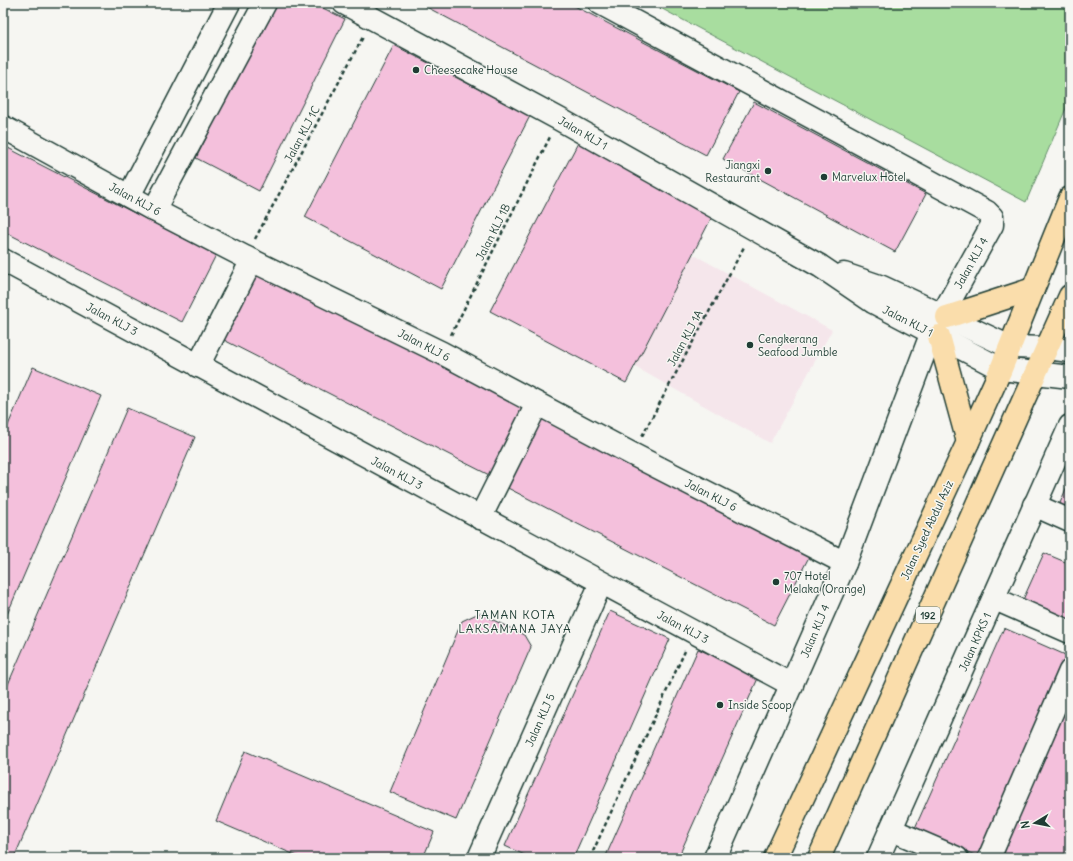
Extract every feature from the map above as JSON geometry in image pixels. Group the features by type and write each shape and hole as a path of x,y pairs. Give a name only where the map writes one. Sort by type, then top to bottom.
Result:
{"main road":[{"name":"Jalan Syed Abdul Aziz","path":"775,858 1001,369 1070,198"},
{"path":"968,442 940,325 1033,289"},
{"name":"192","path":"819,858 1070,296"}],"street":[{"path":"129,196 229,3"},
{"path":"154,210 265,3"},
{"name":"Jalan KLJ 1","path":"344,3 378,11 559,119 753,230 820,266 882,287 940,325 1001,369"},
{"name":"Jalan KLJ 4","path":"600,3 987,212 992,218 992,225 940,325 845,563 715,858"},
{"name":"Jalan KLJ 6","path":"3,128 154,210 442,353 632,454 845,563"},
{"path":"198,366 249,258"},
{"name":"Jalan KLJ 3","path":"3,260 792,685"},
{"name":"Jalan KLJ 1","path":"940,325 1010,347"},
{"path":"1010,347 1047,348 1070,351"},
{"path":"1001,369 1070,377"},
{"path":"480,518 537,404"},
{"name":"Jalan KPKS 1","path":"878,858 892,830 995,599 1034,505 1070,426"},
{"path":"1034,505 1070,521"},
{"name":"Jalan KLJ 5","path":"479,858 601,583"},
{"path":"995,599 1070,632"},
{"path":"989,858 1070,671"},
{"path":"892,830 957,858"}],"path":[{"name":"Jalan KLJ 1C","path":"249,258 378,11"},
{"name":"Jalan KLJ 1B","path":"442,353 559,119"},
{"name":"Jalan KLJ 1A","path":"632,454 753,230"},
{"path":"590,858 693,632"}],"shaded area":[{"path":"654,233 832,330 770,443 591,342"}],"green space":[{"path":"651,3 1070,3 1070,99 1026,202"}],"building":[{"path":"274,3 313,3 345,19 259,191 196,158"},
{"path":"419,3 569,3 739,92 706,155"},
{"path":"394,45 530,116 441,289 305,217"},
{"name":"Marvelux Hotel","path":"754,102 926,194 895,252 723,159"},
{"path":"580,139 715,211 626,383 490,311"},
{"path":"8,148 216,255 182,322 3,231 3,157"},
{"path":"257,266 531,406 495,478 220,338"},
{"path":"33,367 101,396 3,624 3,437"},
{"path":"127,408 195,437 14,858 3,858 3,696"},
{"path":"536,412 811,553 774,625 500,484"},
{"path":"1070,479 1070,513 1058,508"},
{"path":"1044,553 1070,564 1070,624 1022,602"},
{"path":"610,611 670,639 573,858 531,858 505,846"},
{"path":"479,613 524,635 531,647 456,820 390,792 462,621"},
{"path":"1004,628 1070,657 981,858 915,828"},
{"path":"698,649 759,676 678,858 605,858"},
{"path":"1070,700 1070,858 1000,858"},
{"path":"245,751 434,832 423,858 302,858 216,821"}],"place":[{"name":"Cheesecake House","path":"416,70"},
{"name":"Jiangxi Restaurant","path":"768,171"},
{"name":"Marvelux Hotel","path":"824,177"},
{"name":"Cengkerang Seafood Jumble","path":"750,345"},
{"name":"707 Hotel Melaka (Orange)","path":"776,582"},
{"name":"Inside Scoop","path":"720,705"}],"district":[{"name":"TAMAN KOTA LAKSAMANA JAYA","path":"515,621"}]}
